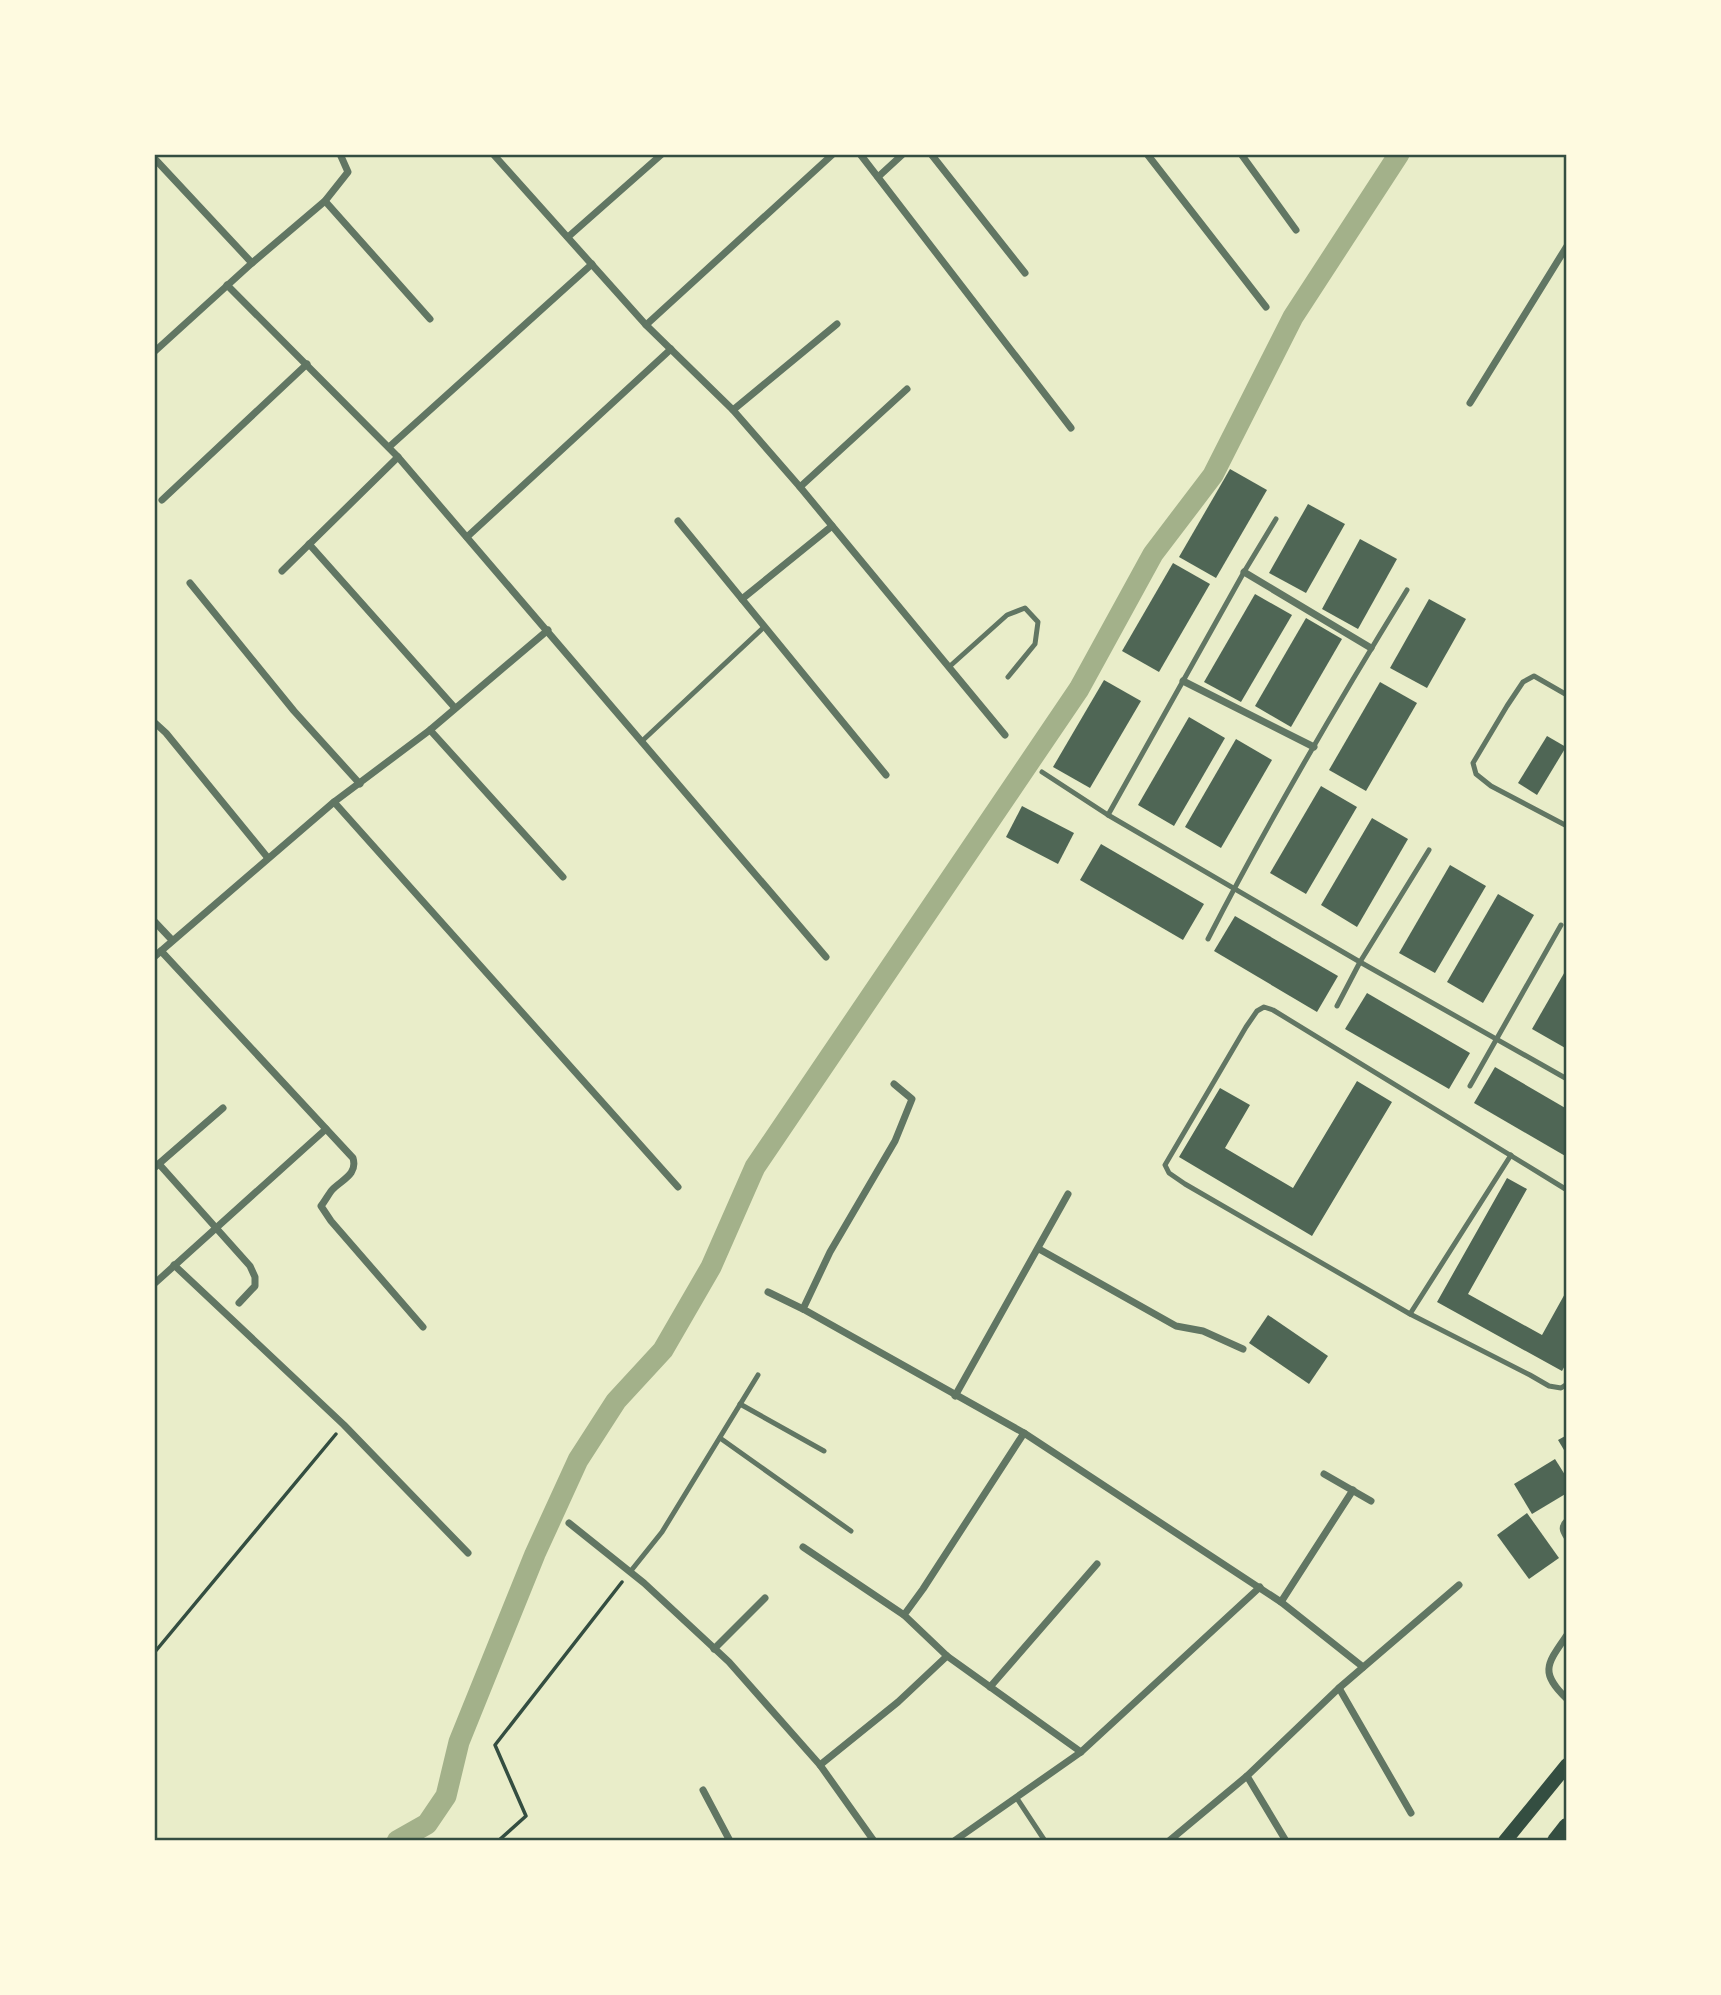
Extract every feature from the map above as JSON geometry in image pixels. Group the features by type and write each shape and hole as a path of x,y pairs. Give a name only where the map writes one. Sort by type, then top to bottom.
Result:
{"main road":[{"path":"1505,1841 1567,1765"},
{"path":"1556,1841 1567,1827"}],"street":[{"path":"154,352 251,263 325,201 348,172 340,154"},
{"path":"493,154 646,325 733,410 1005,735"},
{"path":"568,237 662,154"},
{"path":"646,325 833,154"},
{"path":"860,154 1072,428"},
{"path":"878,177 903,154"},
{"path":"931,154 1025,273"},
{"path":"1147,154 1266,307"},
{"path":"1241,154 1296,230"},
{"path":"154,158 251,263"},
{"path":"154,176 162,167"},
{"path":"325,201 430,319"},
{"path":"1471,403 1567,246"},
{"path":"389,447 592,264"},
{"path":"227,285 398,457 827,957"},
{"path":"733,410 837,324"},
{"path":"467,537 671,349"},
{"path":"162,500 307,365"},
{"path":"800,487 907,389"},
{"path":"282,571 398,457"},
{"path":"678,521 886,775"},
{"path":"741,599 832,526"},
{"path":"309,544 455,708"},
{"path":"1244,572 1371,648"},
{"path":"190,583 294,711 360,784"},
{"path":"154,957 334,802 430,730 548,630"},
{"path":"1183,681 1314,747"},
{"path":"154,722 166,733 268,858"},
{"path":"430,730 563,877"},
{"path":"334,802 677,1187"},
{"path":"154,921 172,940"},
{"path":"161,951 353,1158 353,1172 331,1191 321,1206 423,1327"},
{"path":"803,1309 830,1252 895,1141 912,1100 894,1084"},
{"path":"223,1108 157,1166 250,1266 255,1277 255,1286 239,1303"},
{"path":"154,1283 326,1129"},
{"path":"955,1396 1068,1195"},
{"path":"1039,1249 1176,1326 1203,1331 1243,1349"},
{"path":"174,1265 344,1425 468,1553"},
{"path":"768,1292 1024,1433 1260,1587 1363,1667"},
{"path":"904,1615 1024,1433"},
{"path":"1324,1474 1371,1502"},
{"path":"1281,1602 1353,1490"},
{"path":"1567,1521 1563,1531 1567,1537"},
{"path":"569,1523 630,1572 729,1662 820,1765 874,1841"},
{"path":"803,1547 904,1615 947,1657 1081,1752"},
{"path":"990,1687 1097,1564"},
{"path":"1168,1841 1247,1776 1339,1688 1459,1585"},
{"path":"954,1841 1081,1752 1260,1587"},
{"path":"714,1649 765,1598"},
{"path":"1567,1634 1553,1655 1548,1672 1552,1685 1567,1699"},
{"path":"820,1765 898,1702 947,1657"},
{"path":"1339,1688 1411,1813"},
{"path":"1247,1776 1286,1841"},
{"path":"703,1790 730,1841"}],"lane":[{"path":"1108,815 1276,519"},
{"path":"1208,939 1314,747 1407,590"},
{"path":"949,667 1007,615 1025,608 1038,622 1035,644 1008,677"},
{"path":"641,742 764,627"},
{"path":"1567,695 1534,676 1523,682 1473,763 1476,774 1491,786 1567,826"},
{"path":"1042,772 1108,815 1567,1079"},
{"path":"1337,1006 1360,962 1429,850"},
{"path":"1470,1086 1561,925"},
{"path":"1567,1190 1264,1007 1257,1011 1246,1027 1165,1165 1169,1173 1185,1184 1410,1314 1549,1386 1561,1388 1567,1384"},
{"path":"1410,1314 1511,1155"},
{"path":"630,1572 663,1532 758,1375"},
{"path":"740,1405 824,1451"},
{"path":"720,1438 850,1531"},
{"path":"1016,1797 1045,1841"}],"path":[{"path":"154,1653 344,1425"},
{"path":"498,1841 526,1816 495,1745 630,1572"}],"building":[{"path":"1230,469 1267,490 1216,578 1179,557"},
{"path":"1308,504 1345,524 1306,593 1269,573"},
{"path":"1360,539 1397,559 1358,629 1322,609"},
{"path":"1173,563 1210,584 1159,672 1122,651"},
{"path":"1255,594 1292,615 1241,702 1204,682"},
{"path":"1429,599 1466,619 1427,688 1390,668"},
{"path":"1306,618 1342,639 1291,727 1255,706"},
{"path":"1104,680 1141,701 1090,788 1053,767"},
{"path":"1380,682 1417,703 1366,791 1329,770"},
{"path":"1189,717 1225,738 1174,826 1138,805"},
{"path":"1547,736 1566,747 1537,795 1518,783"},
{"path":"1236,739 1272,760 1221,848 1185,827"},
{"path":"1321,786 1357,807 1306,894 1270,873"},
{"path":"1022,806 1074,833 1058,864 1006,837"},
{"path":"1372,818 1408,839 1357,927 1321,905"},
{"path":"1101,844 1204,904 1183,940 1080,880"},
{"path":"1450,865 1486,886 1435,973 1399,953"},
{"path":"1498,894 1534,915 1483,1003 1447,982"},
{"path":"1235,916 1338,976 1317,1012 1214,951"},
{"path":"1567,968 1567,1049 1532,1029"},
{"path":"1367,993 1470,1053 1449,1089 1345,1029"},
{"path":"1495,1067 1567,1109 1567,1157 1474,1103"},
{"path":"1357,1081 1392,1102 1312,1236 1179,1157 1220,1088 1250,1105 1225,1148 1293,1188"},
{"path":"1507,1178 1527,1189 1468,1294 1542,1335 1567,1290 1567,1362 1562,1371 1437,1302"},
{"path":"1268,1315 1328,1356 1309,1384 1249,1343"},
{"path":"1567,1435 1567,1455 1558,1440"},
{"path":"1555,1459 1567,1478 1567,1493 1532,1514 1514,1484"},
{"path":"1527,1513 1559,1558 1529,1579 1497,1535"}],"waterway":[{"path":"397,1841 427,1824 446,1796 459,1742 535,1554 578,1460 616,1401 663,1350 711,1267 755,1167 1079,689 1153,554 1213,475 1293,317 1399,154"}]}
